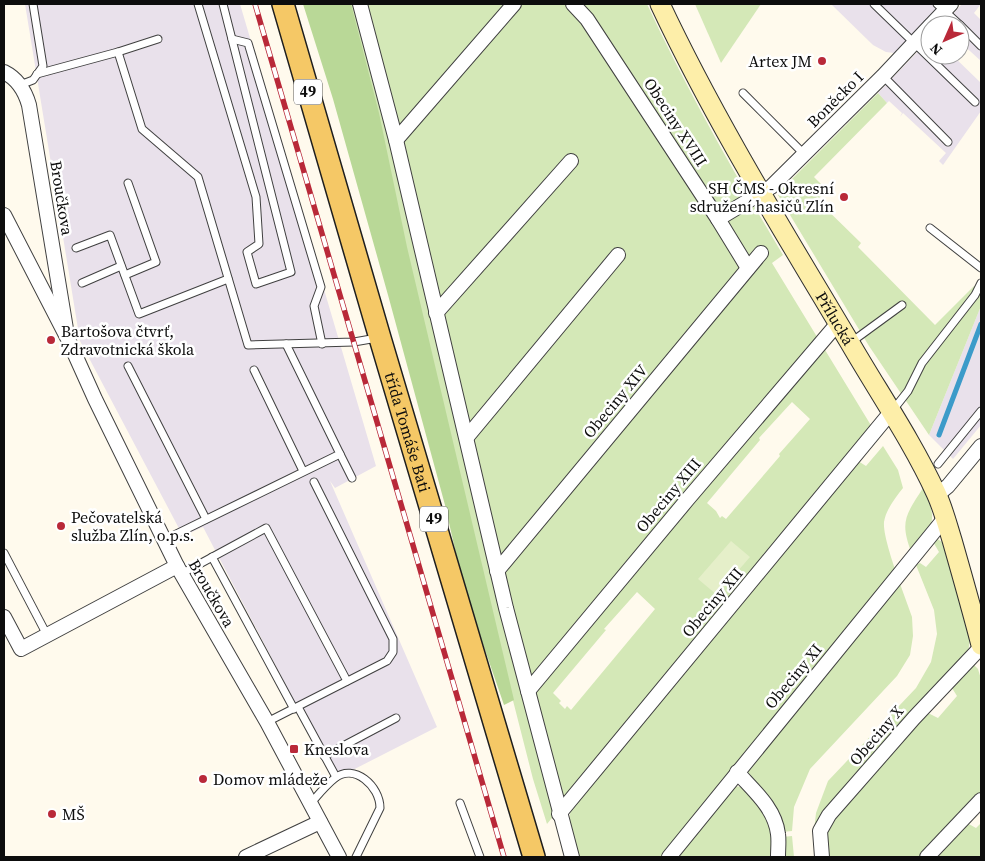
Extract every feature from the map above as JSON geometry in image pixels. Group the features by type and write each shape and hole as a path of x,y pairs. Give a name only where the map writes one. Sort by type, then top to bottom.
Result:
{"main road":[{"name":"třída Tomáše Bati","path":"283,4 534,857"}],"street":[{"path":"360,4 396,140 497,571 559,814 572,857"},
{"path":"396,140 514,4"},
{"name":"Obeciny XVIII","path":"573,4 587,20 718,219 748,268"},
{"name":"Přílucká","path":"660,4 689,64 762,194 914,450 932,469 937,495 981,646"},
{"name":"Boněcko I","path":"762,194 883,76 920,36"},
{"name":"Broučkova","path":"4,72 12,76 20,85 30,105 68,339"},
{"path":"436,313 571,161"},
{"path":"718,219 762,194"},
{"name":"Broučkova","path":"4,215 68,339 95,399 179,570 267,722 339,857"},
{"name":"Obeciny XIV","path":"497,571 761,253"},
{"path":"467,437 618,255"},
{"name":"Obeciny XIII","path":"528,691 838,323"},
{"name":"Obeciny XII","path":"559,814 892,412"},
{"path":"937,495 948,486 981,446"},
{"name":"Obeciny XI","path":"669,857 945,518"},
{"path":"4,617 22,649 179,570"},
{"name":"Obeciny X","path":"822,857 820,831 829,815 914,718 981,646"},
{"path":"737,772 764,801 774,819 778,834 778,857"},
{"path":"927,857 981,800"},
{"path":"246,857 320,822"}],"lane":[{"path":"20,85 33,80 43,66 34,4"},
{"path":"198,4 256,197 259,244 247,252 256,284 291,272 223,4"},
{"path":"874,4 975,102"},
{"path":"970,35 981,46"},
{"path":"37,74 158,39"},
{"path":"232,39 248,43 321,287 314,306 322,344"},
{"path":"118,52 142,129 198,178 248,345 322,344 380,338"},
{"path":"883,76 948,142"},
{"path":"742,93 804,154"},
{"path":"125,275 156,262 128,183"},
{"path":"930,228 981,268"},
{"path":"76,248 110,235 140,314 228,278"},
{"path":"82,283 121,266"},
{"path":"892,412 908,391 918,369 975,294 981,283"},
{"path":"850,343 902,305"},
{"path":"286,344 352,478"},
{"path":"128,366 206,519"},
{"path":"254,370 304,471"},
{"path":"932,469 981,411"},
{"path":"164,540 340,454"},
{"path":"267,722 387,660 393,652 393,639 314,482"},
{"path":"179,570 212,557 266,528 347,681"},
{"path":"4,553 47,635"},
{"path":"212,557 336,777"},
{"path":"324,756 396,718"},
{"path":"310,804 336,777 346,774 358,775 377,792 380,808 356,857"},
{"path":"460,803 480,857"}],"shaded area":[{"path":"25,4 240,4 376,466 335,488 330,481 437,727 335,779 203,527 183,536 80,341"},
{"path":"831,4 942,4 931,15 920,15 920,26 894,53 886,52 873,45"},
{"path":"962,4 981,4 974,13 981,20 981,61 970,51 970,15 952,15"},
{"path":"920,49 920,65 962,65 981,83 981,111 943,165 939,161 946,153 903,113 900,117 902,113 889,101 887,103 878,93"},
{"path":"981,306 981,425 953,459 929,435"}],"green space":[{"path":"303,4 351,4 379,113 407,247 514,700 504,705 464,589 445,505 388,295 333,99"},
{"path":"319,4 647,4 678,68 712,131 783,255 772,263 872,427 547,824 533,779 471,536","holes":["792,402 810,419 726,519 722,516 720,518 716,511 707,503 760,440 759,438","637,592 655,609 571,710 567,706 565,709 559,703 561,701 553,693 606,630 604,629"]},
{"path":"695,4 761,4 721,63"},
{"path":"878,93 887,103 814,177 827,190 817,200 861,243 858,247 935,325 974,286 981,292 981,306 929,435 869,346 778,195"},
{"path":"883,446 898,470 903,488 894,499 884,522 886,540 896,572 665,857 578,857 569,821 571,808 858,461 866,466"},
{"path":"923,488 931,509 931,523 925,536 912,554 906,534 906,519"},
{"path":"936,538 942,542 970,639 968,653 814,830 816,813 828,781 916,688 931,662 937,634 934,610 916,565 920,563 926,567 939,552 932,540"},
{"path":"731,541 750,557 717,595 698,579"},
{"path":"899,581 912,617 913,636 910,655 897,676 810,769 794,807 792,831 782,832 749,776 748,770"},
{"path":"974,665 978,669 981,679 981,794 922,857 827,857 827,828 928,713 938,718 957,696 952,688"},
{"path":"734,786 742,787 769,817 775,857 675,857"},
{"path":"967,823 976,828 981,823 981,857 932,857"},
{"path":"792,836 794,857 783,857 782,837"}],"waterway":[{"path":"939,435 981,324"}],"railway":[{"path":"255,4 504,857"}],"place":[{"name":"Artex JM","path":"822,61"},
{"name":"SH ČMS - Okresní sdružení hasičů Zlín","path":"844,197"},
{"name":"Bartošova čtvrť, Zdravotnická škola","path":"51,340"},
{"name":"Pečovatelská služba Zlín, o.p.s.","path":"61,526"},
{"name":"Kneslova","path":"294,749"},
{"name":"Domov mládeže","path":"203,779"},
{"name":"MŠ","path":"52,814"}]}
